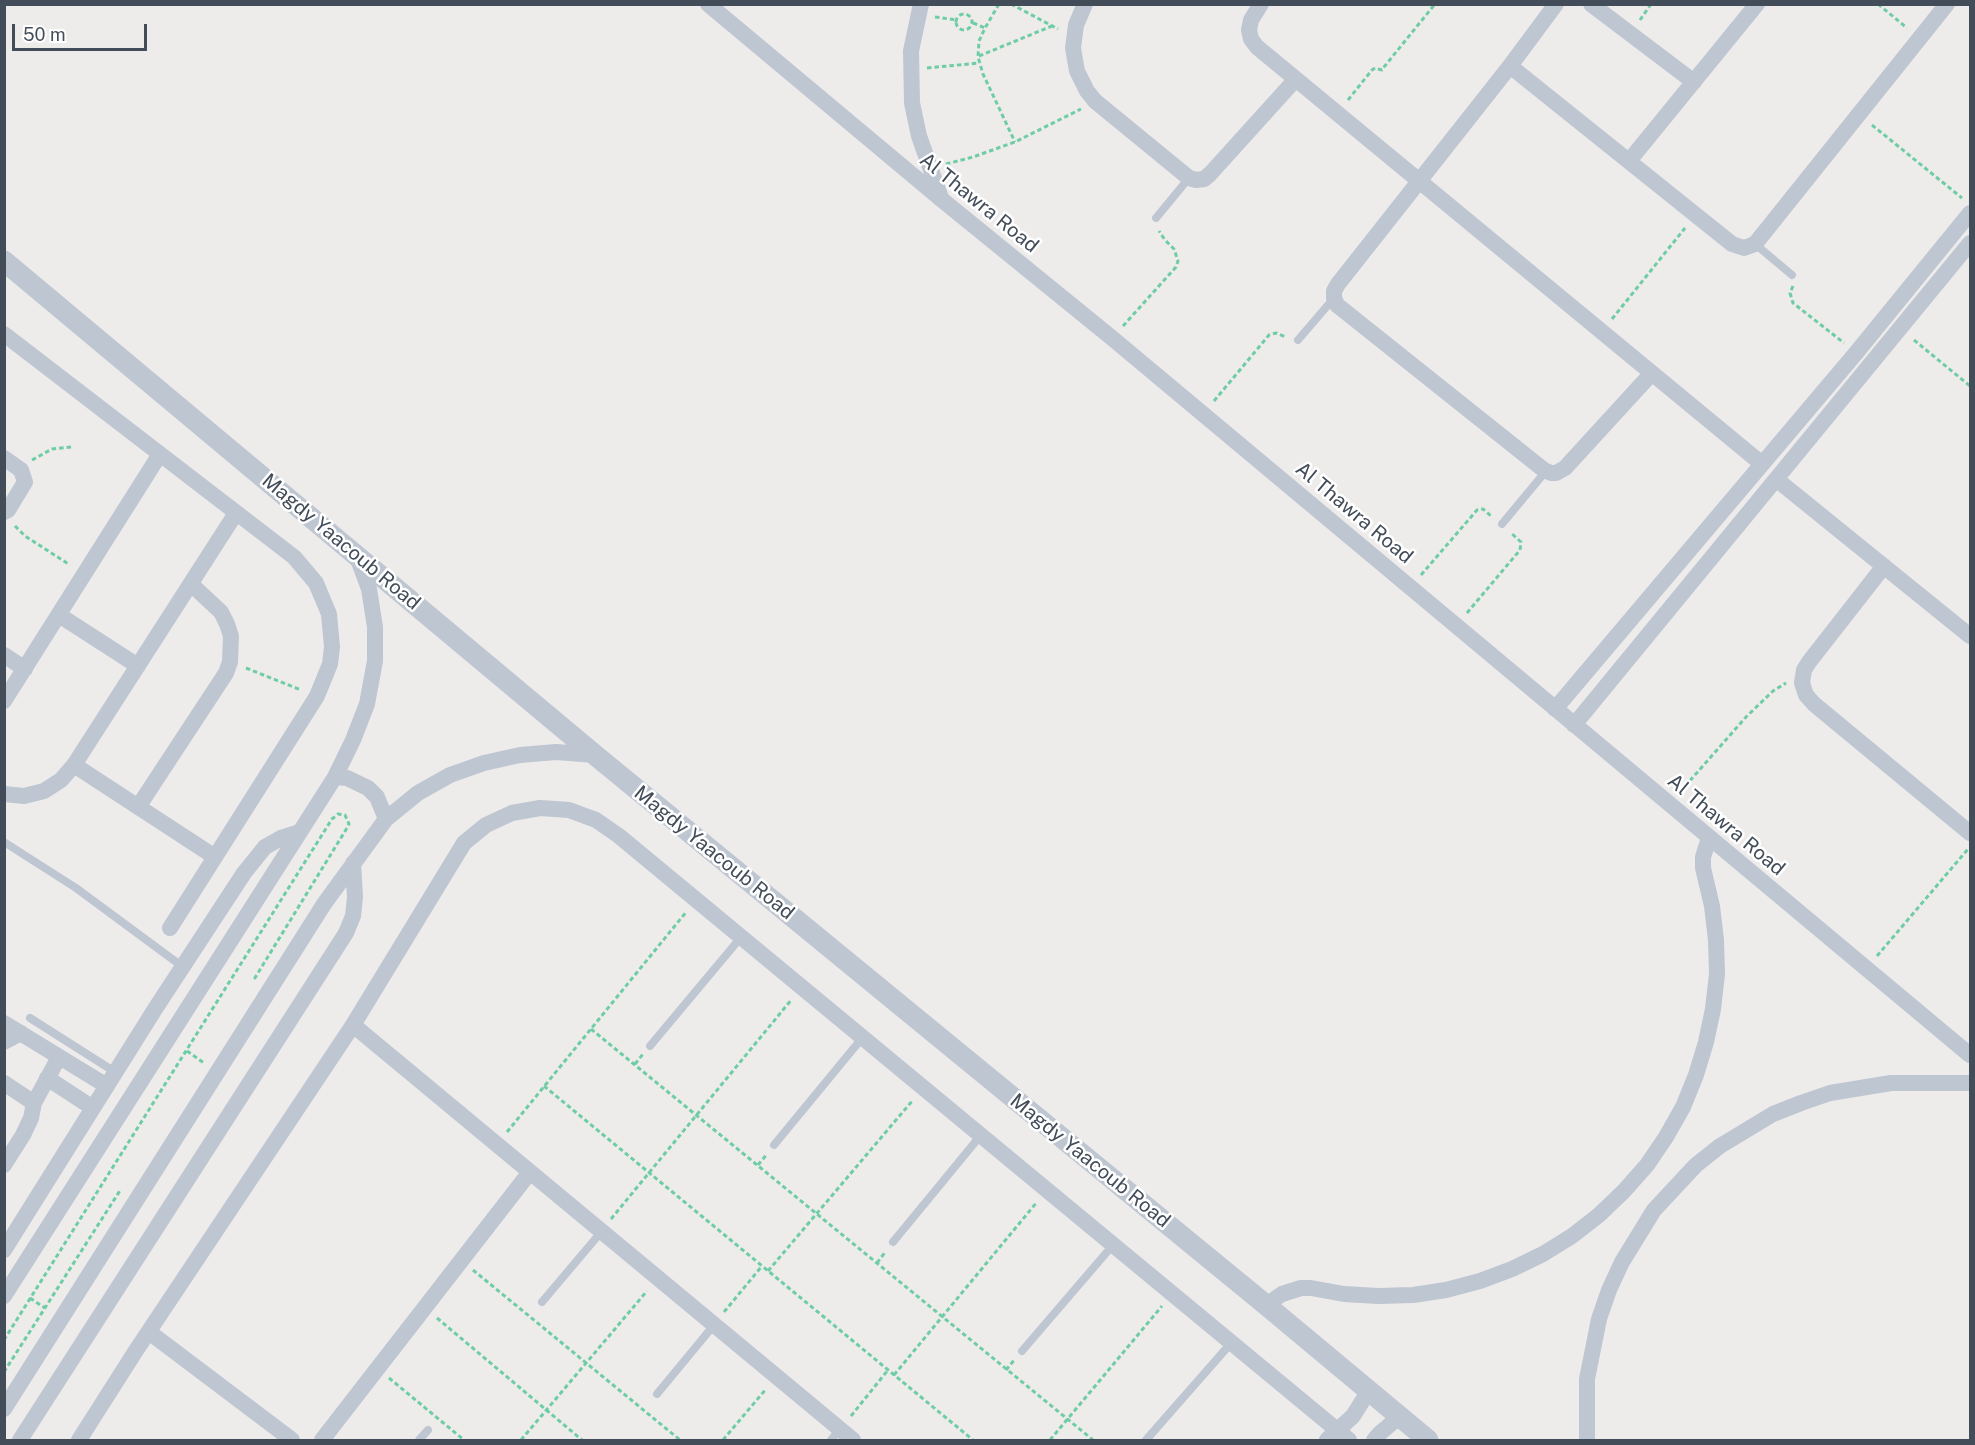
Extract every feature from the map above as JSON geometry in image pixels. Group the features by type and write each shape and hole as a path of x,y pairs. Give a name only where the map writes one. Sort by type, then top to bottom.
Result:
{"street":[{"name":"Al Thawra Road","path":"708,4 1971,1055"},
{"path":"921,4 914,33 910,69 912,103 919,136 941,199"},
{"path":"1085,4 1073,37 1077,71 1087,92 1189,178 1204,179 1210,174 1295,80"},
{"path":"1261,4 1251,20 1249,30 1251,39 1257,47 1762,464"},
{"path":"1556,4 1338,284 1334,291 1334,298 1337,305 1546,471 1556,473 1565,468 1652,373"},
{"path":"1591,4 1694,82"},
{"path":"1629,161 1757,4"},
{"path":"1510,66 1737,247 1750,247 1947,4"},
{"path":"1555,709 1856,352 1966,206"},
{"path":"1574,725 1971,243"},
{"name":"Magdy Yaacoub Road","path":"4,261 355,552 595,756 1428,1440"},
{"path":"4,334 294,557 306,569 324,598 332,630 332,647 325,680 170,928"},
{"path":"4,701 160,454"},
{"path":"4,458 21,470 25,482 6,511"},
{"path":"1776,479 1971,636"},
{"path":"4,794 24,796 44,791 61,780 74,765 236,513"},
{"path":"8,1291 336,777 367,704 375,660 375,627 369,589 355,552"},
{"path":"1884,566 1804,670 1802,683 1806,695 1814,704 1971,833"},
{"path":"138,807 226,673 230,662 231,636 227,624 220,612 190,584"},
{"path":"59,615 138,666"},
{"path":"4,655 25,669"},
{"path":"4,1409 324,903 386,819 418,793 450,775 484,763 520,755 556,752 595,756"},
{"path":"74,765 215,857"},
{"path":"336,777 347,778 368,788 377,797 386,819"},
{"path":"78,1440 353,1025 464,843 486,825 512,813 540,808 569,810 596,820 619,836 697,898 1232,1342 1338,1437 1368,1392"},
{"path":"30,1255 7,1246 111,1079 244,873 265,847 281,838 300,832"},
{"path":"1266,1305 1282,1294 1301,1288 1378,1296 1435,1291 1480,1281 1543,1254 1590,1222 1624,1191 1647,1165 1677,1117 1696,1075 1706,1042 1717,974 1712,906 1703,868 1703,857 1708,838"},
{"path":"20,1440 346,933 353,916 355,897 353,863"},
{"path":"4,1023 59,1057 111,1079"},
{"path":"353,1025 776,1377 835,1435 853,1440"},
{"path":"4,1042 21,1033"},
{"path":"4,1165 23,1135 31,1118 34,1103 59,1057"},
{"path":"47,1078 93,1108"},
{"path":"4,1083 34,1103"},
{"path":"1587,1440 1587,1379 1599,1319 1609,1290 1622,1262 1654,1210 1696,1165 1720,1146 1764,1119 1801,1102 1830,1093 1891,1083 1971,1083"},
{"path":"322,1440 530,1172"},
{"path":"149,1332 292,1440"},
{"path":"1374,1440 1385,1428 1400,1418"}],"lane":[{"path":"1156,218 1189,178"},
{"path":"1755,243 1792,275"},
{"path":"1298,340 1334,298"},
{"path":"1502,524 1546,471"},
{"path":"4,842 76,888 183,967"},
{"path":"650,1046 742,936"},
{"path":"30,1018 111,1079"},
{"path":"774,1145 864,1037"},
{"path":"893,1242 982,1135"},
{"path":"542,1302 602,1231"},
{"path":"1022,1351 1114,1244"},
{"path":"657,1394 714,1325"},
{"path":"1146,1440 1232,1342"},
{"path":"419,1440 428,1430"}],"path":[{"path":"999,4 979,42 978,57 1015,142"},
{"path":"1011,4 1073,37"},
{"path":"1337,114 1372,69 1382,70 1435,4"},
{"path":"1878,4 1920,39"},
{"path":"966,14 972,17 973,23 965,30 960,29 957,20 960,15 966,14"},
{"path":"973,23 985,28"},
{"path":"978,57 1052,26"},
{"path":"910,69 980,63"},
{"path":"930,168 973,157 1015,142 1095,101"},
{"path":"1859,114 1966,206"},
{"path":"1602,332 1696,214"},
{"path":"1112,338 1176,267 1178,261 1174,249 1159,230 1156,218"},
{"path":"1792,275 1790,293 1792,303 1856,352"},
{"path":"1900,328 1971,386"},
{"path":"1203,414 1269,335 1276,333 1298,340"},
{"path":"21,470 44,452 72,447"},
{"path":"1410,588 1477,510 1483,509 1502,524 1519,539 1522,546 1456,626"},
{"path":"6,511 25,536 85,574"},
{"path":"230,662 317,696"},
{"path":"1669,805 1746,717 1773,691 1804,670"},
{"path":"4,1340 332,819 338,814 345,815 349,824 347,828 253,981"},
{"path":"1866,969 1971,845"},
{"path":"497,1144 697,898"},
{"path":"602,1231 802,986"},
{"path":"591,1029 1093,1440"},
{"path":"169,1038 218,1072"},
{"path":"544,1086 973,1440"},
{"path":"768,1272 924,1087"},
{"path":"4,1372 127,1180"},
{"path":"894,1375 1047,1190"},
{"path":"461,1260 680,1440"},
{"path":"714,1325 762,1266"},
{"path":"521,1440 657,1278"},
{"path":"8,1291 31,1298 62,1319"},
{"path":"1050,1440 1173,1293"},
{"path":"424,1308 582,1440"},
{"path":"377,1368 464,1440"},
{"path":"835,1435 888,1370"},
{"path":"723,1440 776,1377"}]}
